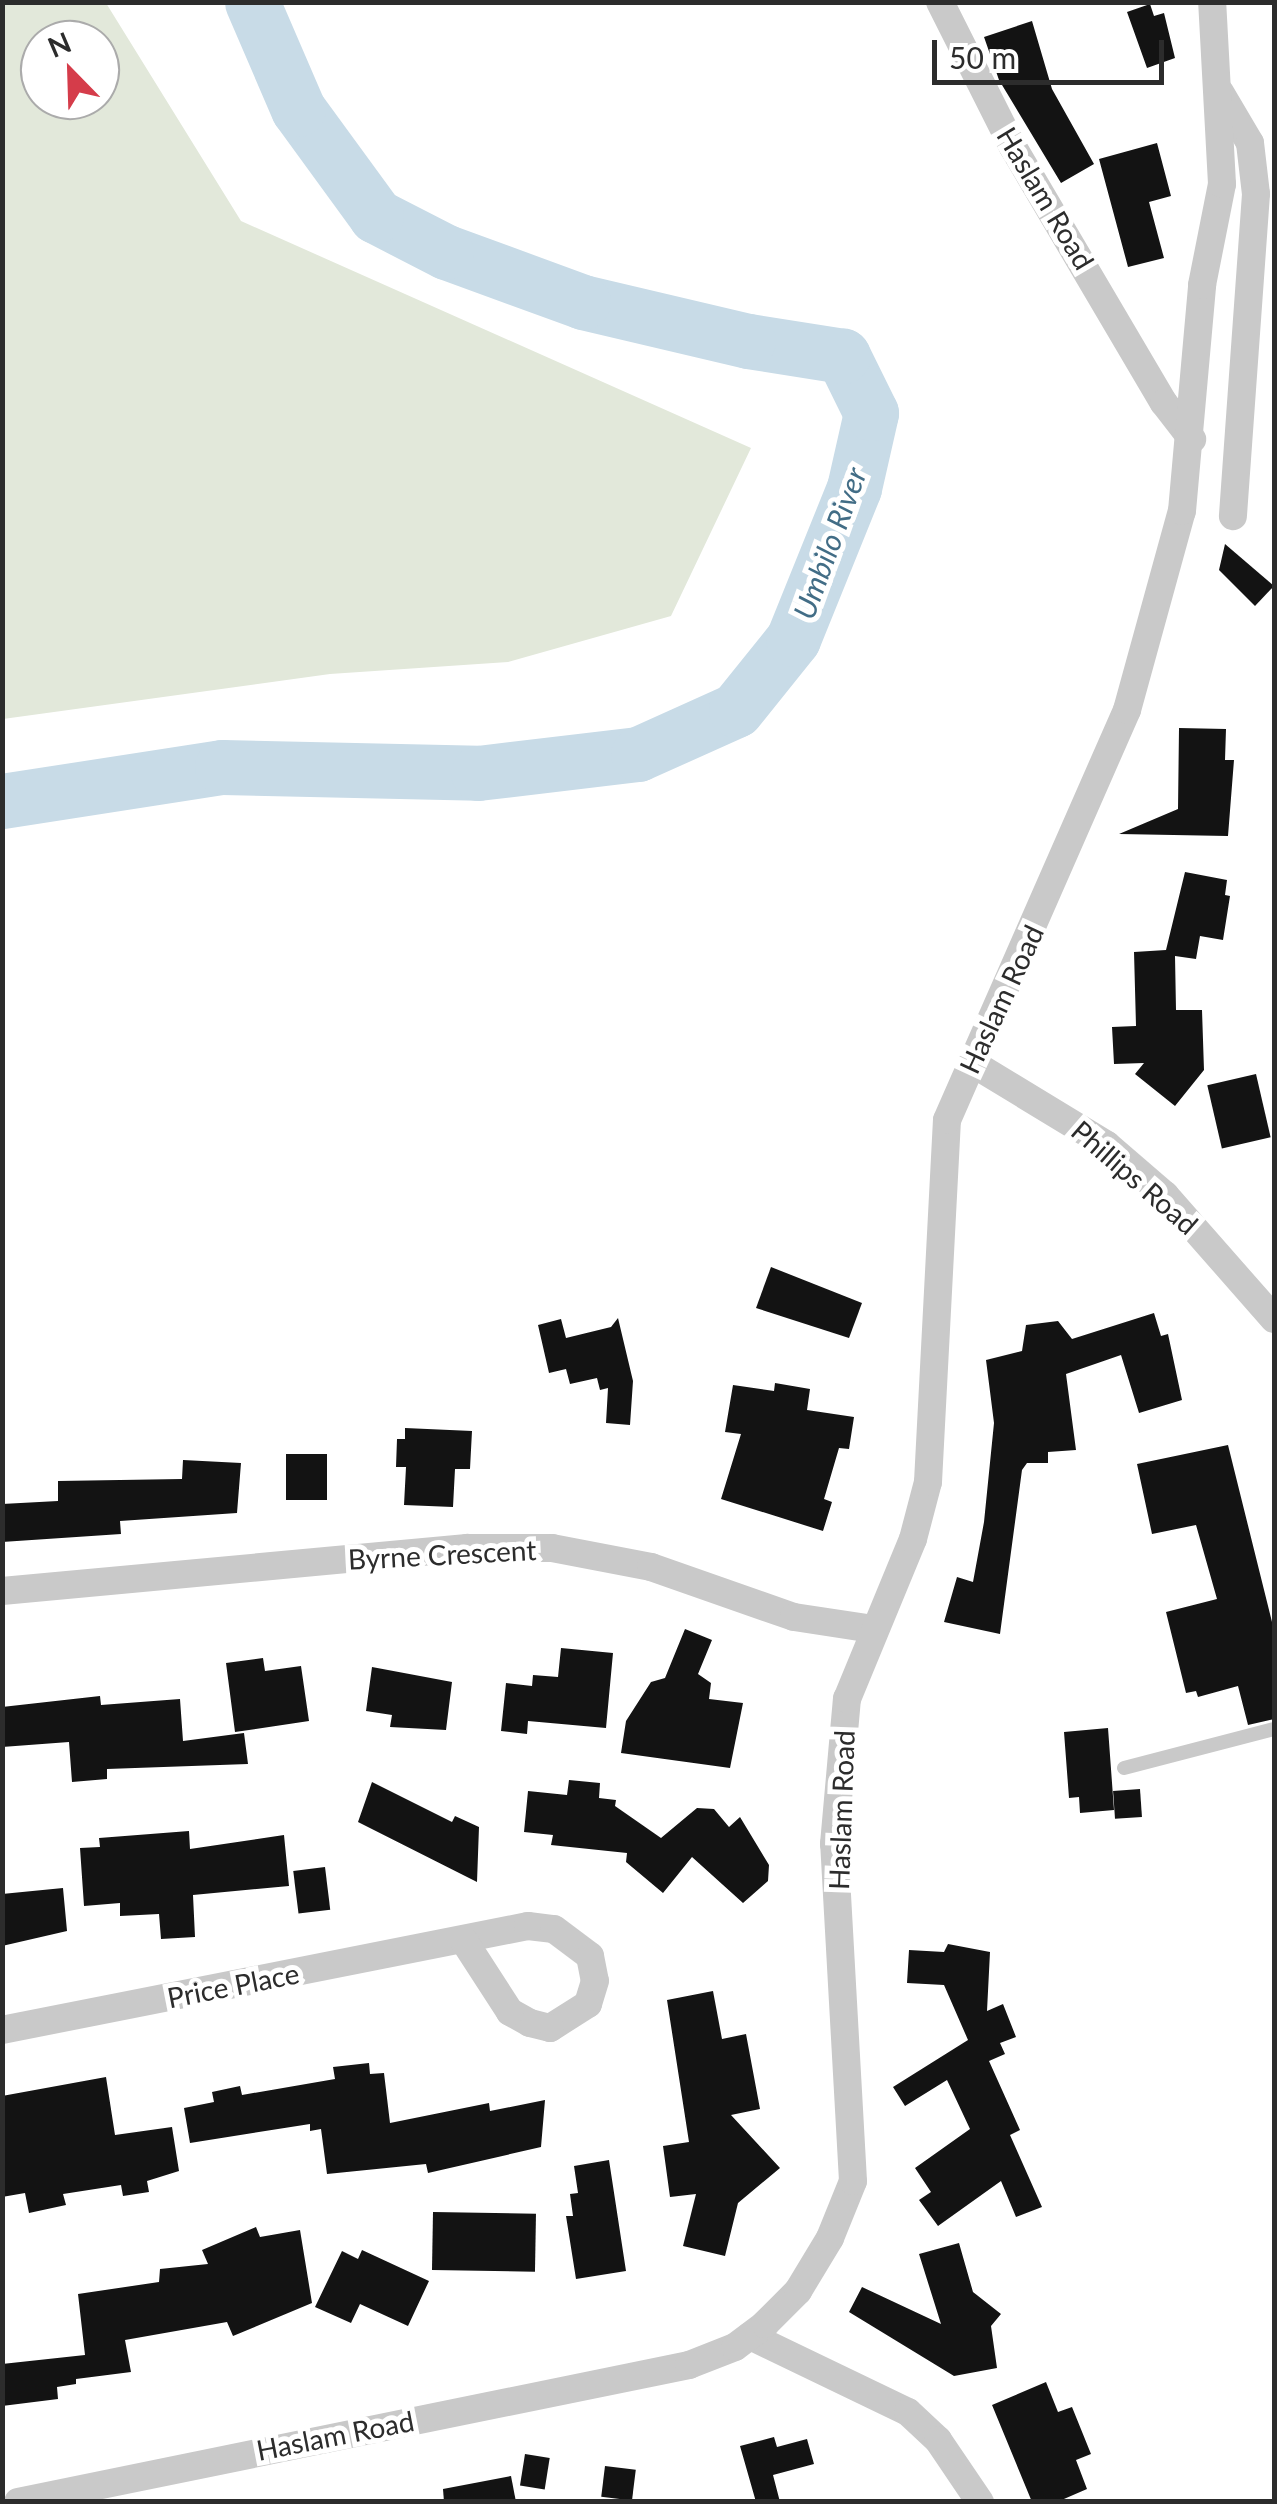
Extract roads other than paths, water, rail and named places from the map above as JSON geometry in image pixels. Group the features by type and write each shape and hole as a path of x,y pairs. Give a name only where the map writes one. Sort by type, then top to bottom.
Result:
{"street":[{"name":"Haslam Road","path":"940,2 1013,147 1164,403 1192,439"},
{"name":"Haslam Road","path":"18,2502 113,2477 689,2365 750,2336 798,2291 853,2181 834,1844 836,1762 847,1699 872,1629 913,1539 928,1482 946,1120 1127,710 1182,511 1192,439 1202,285 1222,184 1212,2"},
{"path":"1219,91 1250,144 1256,194 1233,516"},
{"name":"Phillips Road","path":"972,1064 1107,1145 1165,1195 1274,1319"},
{"name":"Byrne Crescent","path":"2,1591 467,1548 552,1548 650,1567 794,1617 872,1629"},
{"name":"Price Place","path":"2,2030 528,1926 572,1938 590,1956 595,1981 588,2004 550,2028 530,2024 510,2012 464,1941"},
{"path":"750,2336 908,2412 938,2440 980,2502"}],"lane":[{"path":"1124,1768 1274,1728"}],"waterway":[{"name":"Umbilo River","path":"2,801 222,767 478,773 638,754 736,710 793,639 854,488 871,413 843,356 748,341 583,302 446,252 376,216 298,109 252,2"}]}
